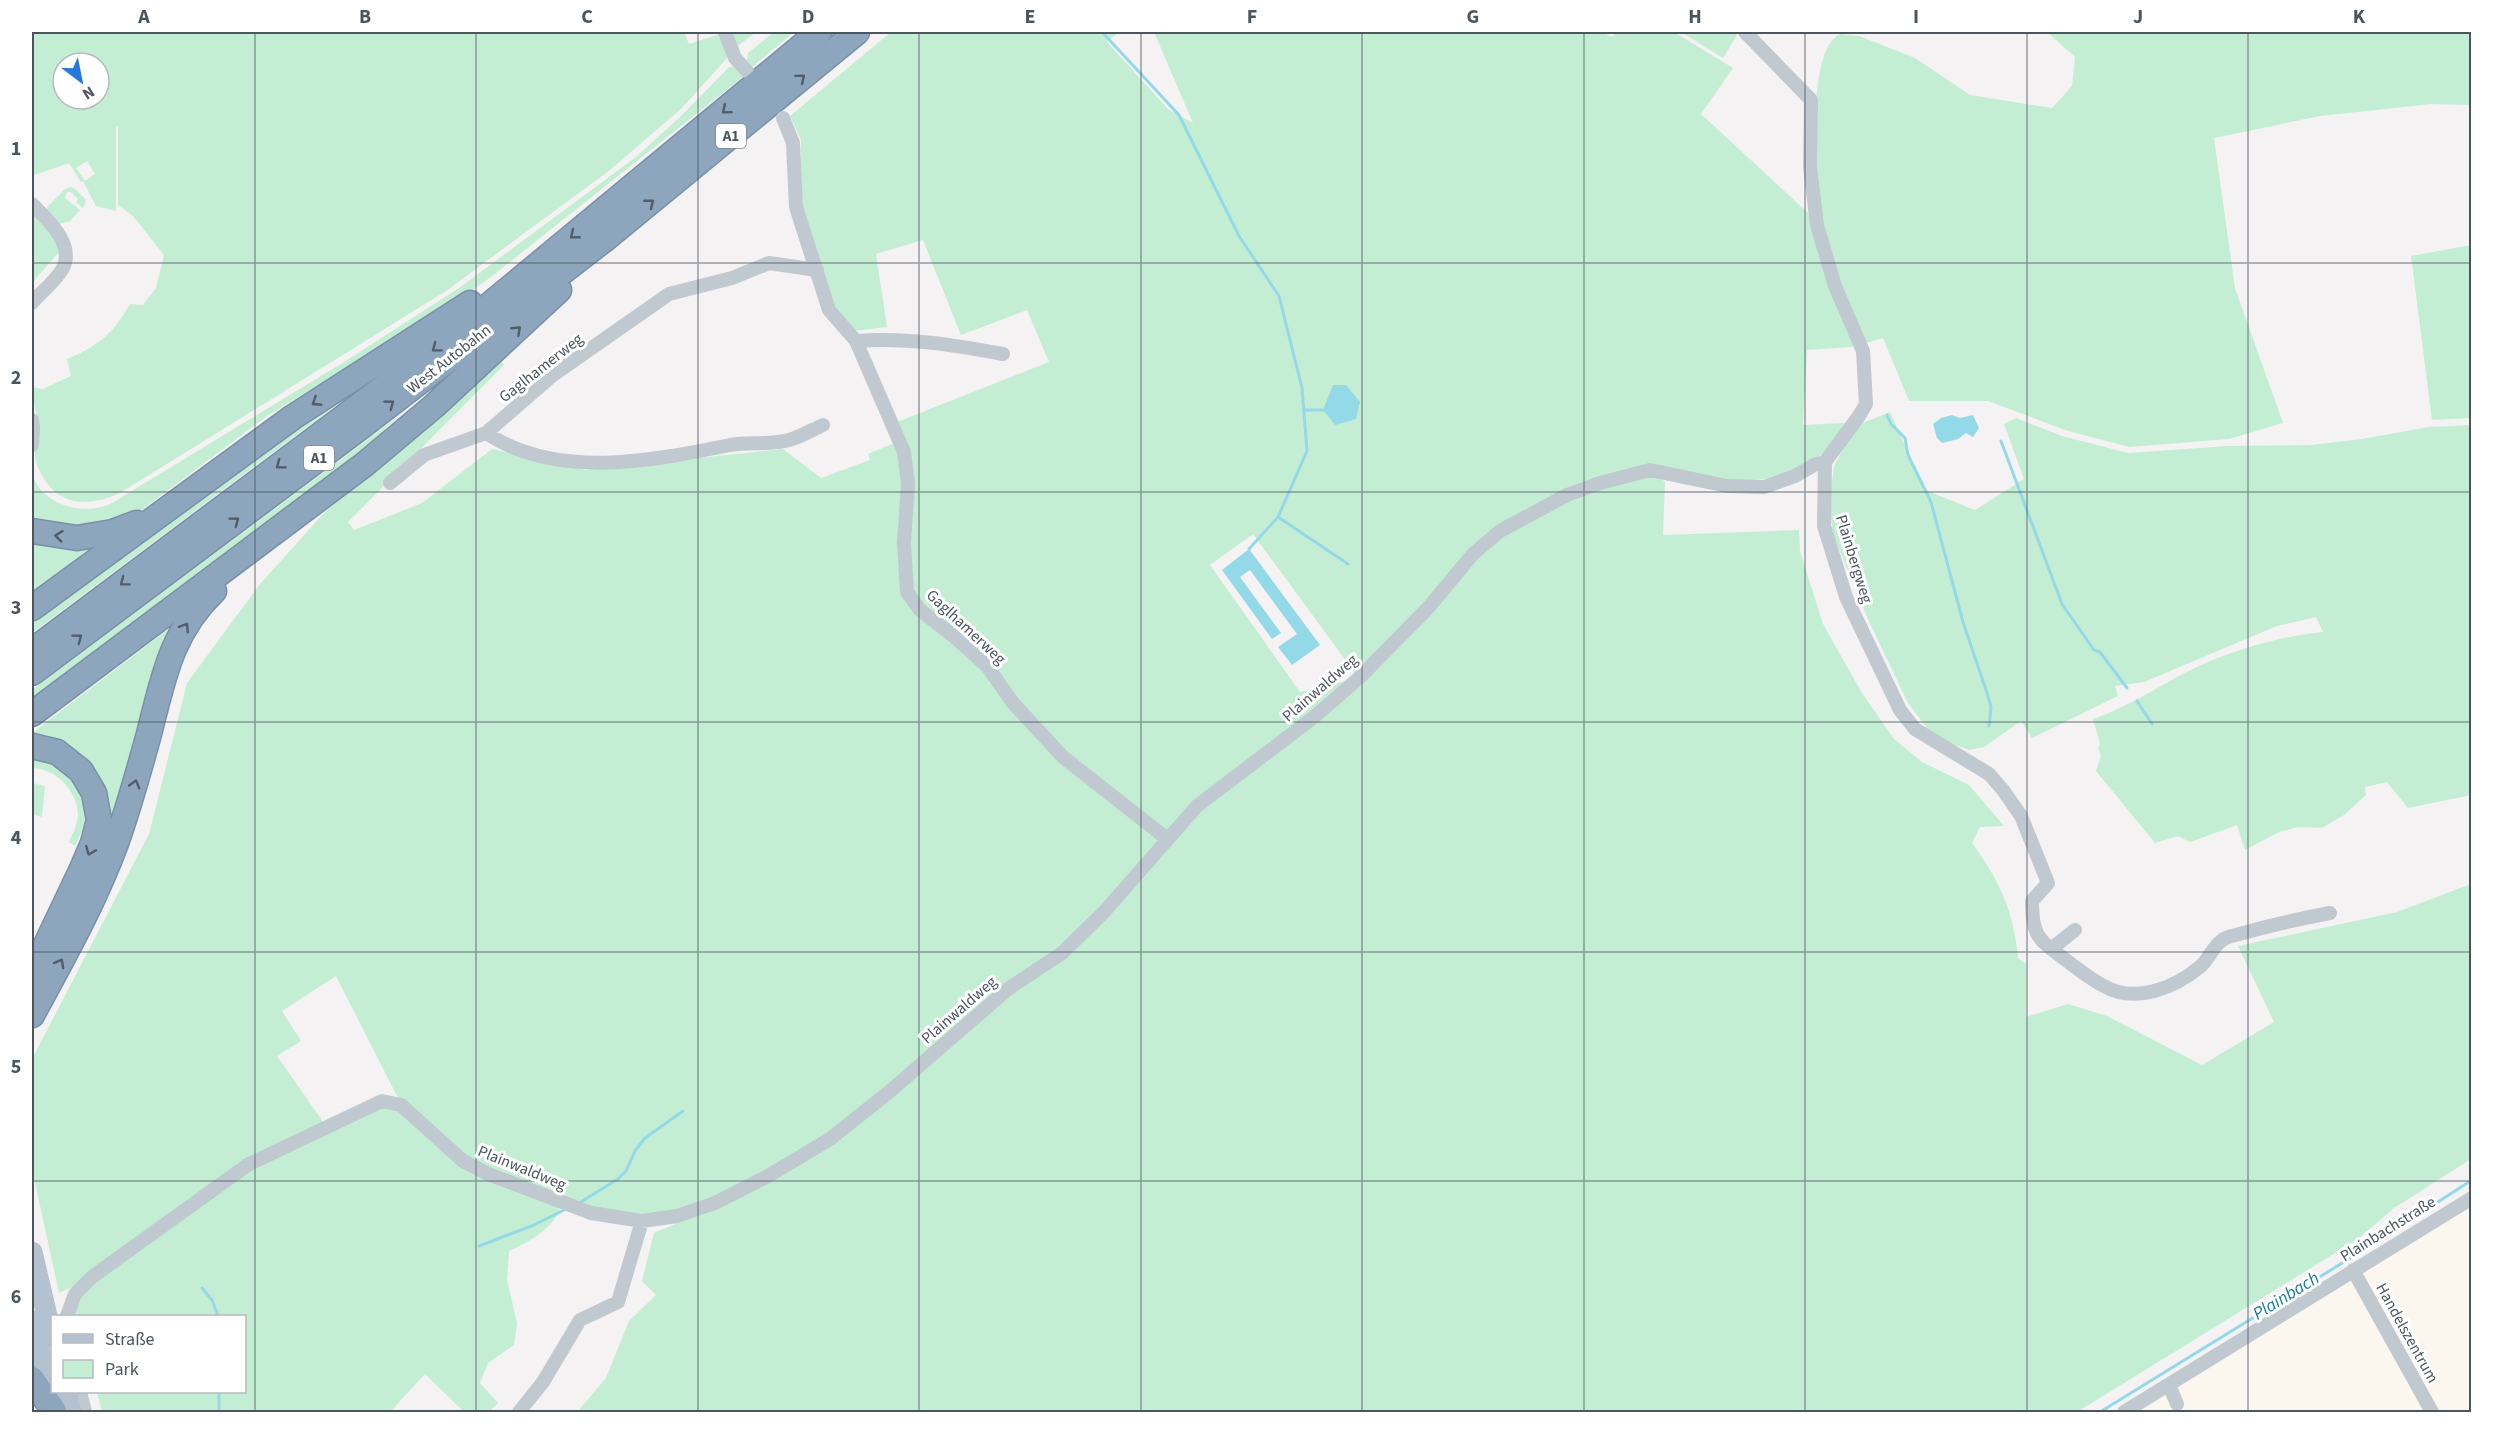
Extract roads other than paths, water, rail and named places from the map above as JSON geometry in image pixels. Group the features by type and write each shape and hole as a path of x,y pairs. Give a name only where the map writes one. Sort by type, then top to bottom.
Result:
{"highway":[{"name":"West Autobahn","path":"32,651 452,336 819,32"},
{"name":"West Autobahn","path":"32,673 386,408 605,239 856,32"},
{"path":"32,714 341,483 434,406 565,285 605,239"},
{"path":"32,608 157,519 293,417 489,290 535,266"},
{"path":"32,531 77,537 113,532 130,524 157,519"},
{"path":"32,1015 82,921 112,853 130,800 174,646 190,618 219,587 234,563"},
{"path":"32,746 57,752 81,771 94,793 99,820 85,862 32,975"},
{"path":"32,1379 62,1407"}],"main road":[{"path":"32,1252 51,1333"},
{"path":"32,1321 51,1375"}],"street":[{"path":"726,32 735,58 747,71"},
{"path":"1746,32 1811,99 1810,166 1817,225 1835,286 1863,351 1866,404 1825,462"},
{"name":"Gaglhamerweg","path":"783,118 793,143 796,207 829,310 856,341 904,452 908,483 903,543 907,592 920,610 987,666 1013,703 1063,757 1166,838"},
{"path":"32,204 47,219 64,242 65,256 63,267 32,303"},
{"name":"Gaglhamerweg","path":"390,483 424,454 486,433 554,375 669,294 732,278 769,263 817,270"},
{"path":"856,341 892,338 942,342 1003,354"},
{"path":"32,420 32,445"},
{"path":"486,433 501,443 561,462 600,463 689,455 732,445 789,440 823,425"},
{"name":"Plainwaldweg","path":"68,1315 75,1294 92,1277 249,1164 382,1101 401,1105 463,1161 488,1174 591,1213 642,1221 677,1216 715,1203 768,1176 830,1139 889,1092 1008,989 1062,953 1104,912 1166,838 1197,806 1314,717 1359,678 1428,608 1486,541 1500,531 1567,495 1650,470 1726,486 1764,487 1825,462"},
{"name":"Plainbergweg","path":"1825,462 1824,526 1846,597 1886,685 1900,710 1916,729 1989,774 2021,816 2048,883 2032,901 2036,936 2105,987 2126,992 2155,992 2193,973 2205,963 2222,939 2285,921 2330,913"},
{"path":"2051,949 2075,930"},
{"name":"Plainbachstraße","path":"2124,1413 2472,1198"},
{"path":"519,1413 543,1382 580,1320 618,1302 642,1221"},
{"name":"Handelszentrum","path":"2353,1270 2432,1413"},
{"path":"2169,1384 2177,1404"},
{"path":"80,1393 85,1413"}],"water":[{"path":"1333,385 1346,385 1360,402 1356,419 1335,425 1323,410"},
{"path":"1952,415 1960,418 1973,415 1979,428 1973,437 1966,433 1958,439 1942,443 1937,438 1933,424 1941,418"},
{"path":"1249,549 1320,645 1292,665 1278,647 1297,634 1250,570 1240,577 1281,633 1272,639 1222,570"}],"waterway":[{"path":"1102,32 1179,115 1239,236 1279,296 1302,388 1307,451 1278,517 1249,549"},
{"path":"1304,410 1323,410"},
{"path":"1887,415 1891,424 1905,438 1908,455 1931,502 1963,622 1991,707 1989,726"},
{"path":"2001,441 2062,604 2094,650 2100,652 2127,688"},
{"path":"1278,517 1348,564"},
{"path":"2137,701 2152,724"},
{"path":"579,1203 618,1179 626,1171 635,1151 645,1138 683,1111"},
{"name":"Plainbach","path":"2100,1412 2365,1249 2472,1180"},
{"path":"479,1246 534,1225 566,1209"},
{"path":"202,1288 212,1300 218,1315"},
{"path":"219,1393 219,1412"}]}
